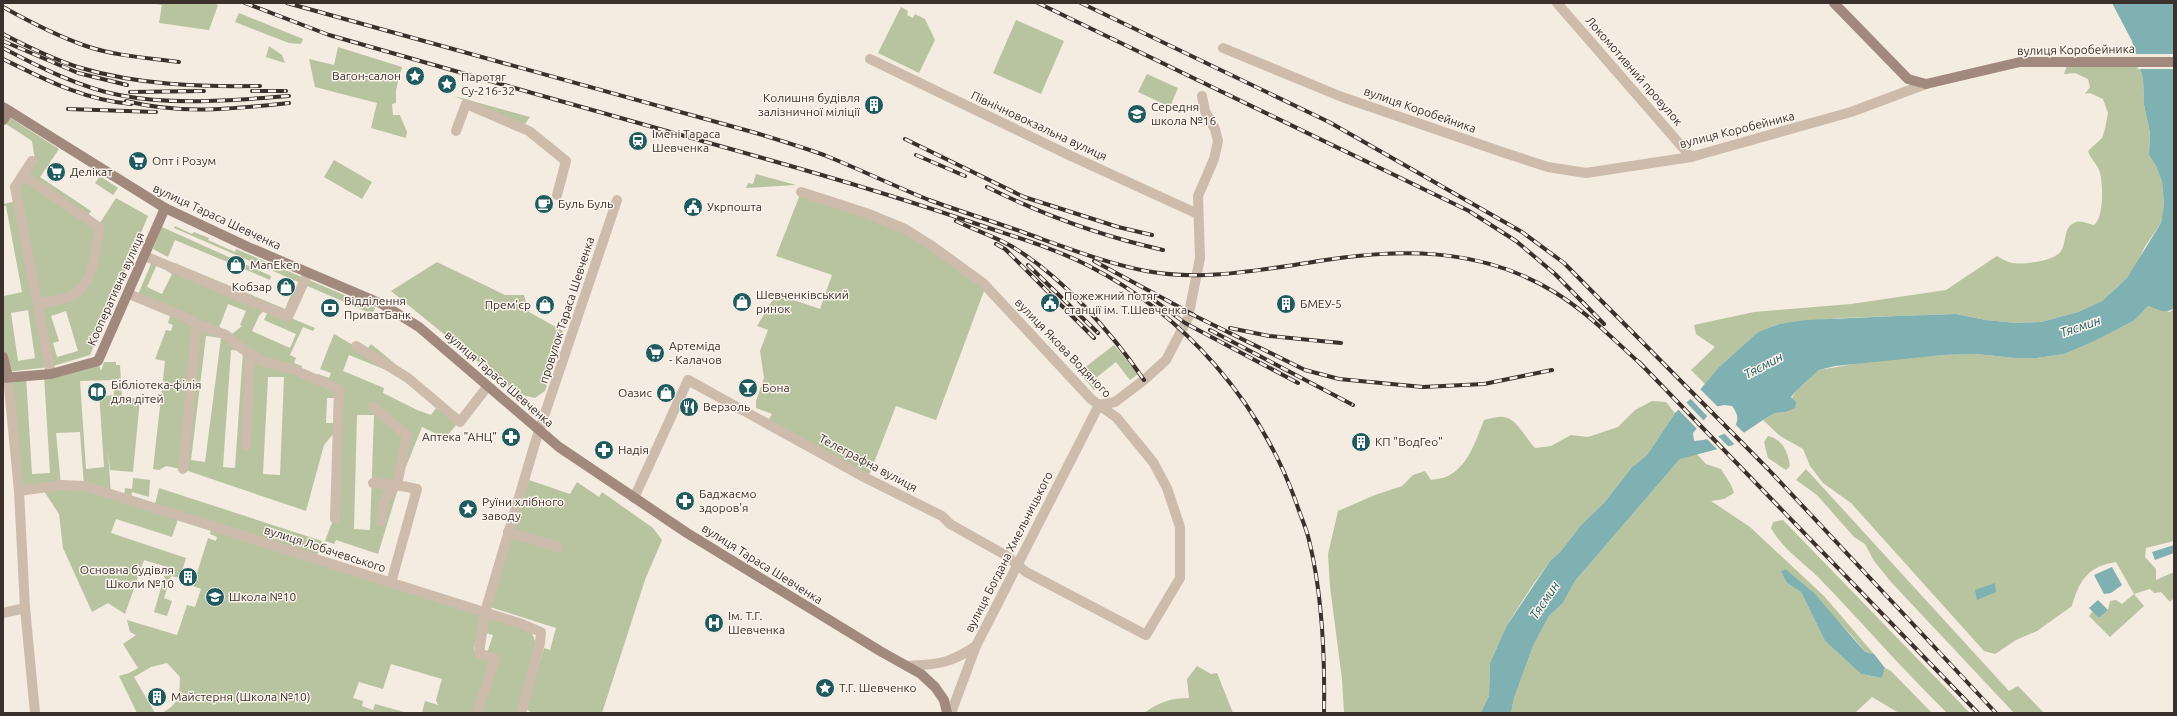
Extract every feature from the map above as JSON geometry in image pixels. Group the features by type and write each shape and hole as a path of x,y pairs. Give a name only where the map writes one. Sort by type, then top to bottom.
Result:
{"main road":[{"path":"1834,3 1908,79 1926,84"},
{"name":"вулиця Коробейника","path":"1926,84 2020,62 2174,62"},
{"path":"3,120 6,109"},
{"name":"вулиця Тараса Шевченка","path":"6,109 165,208 308,273 382,304 402,315 444,348 539,431 634,498 850,633 921,674 935,687 944,700 947,713"},
{"name":"Кооперативна вулиця","path":"5,377 51,374 98,361 129,294 165,208"},
{"path":"3,356 5,377"}],"street":[{"name":"Локомотивний провулок","path":"1557,3 1691,156"},
{"name":"вулиця Коробейника","path":"1223,48 1342,97 1548,167 1586,173 1691,156 1850,112 1926,84"},
{"name":"Північновокзальна вулиця","path":"870,59 1071,156 1198,214"},
{"path":"1099,405 1115,402 1144,380 1169,355 1188,318 1197,275 1200,237 1198,196 1214,159 1218,141 1215,129 1205,111 1202,96"},
{"path":"456,131 466,104 529,130 566,160 557,195"},
{"path":"32,161 15,187 51,374"},
{"path":"23,175 100,228 91,272 82,287 71,296 37,304"},
{"name":"вулиця Якова Водяного","path":"801,192 866,213 905,229 932,246 983,283 1099,405 1116,418 1153,462 1167,488 1180,526 1180,578 1146,635"},
{"name":"провулок Тараса Шевченка","path":"476,713 494,659 479,653 485,612 539,431 617,200"},
{"path":"145,256 288,317 308,273"},
{"path":"129,294 189,318 197,324 226,334 250,355 262,361 292,369 339,389 335,519"},
{"path":"183,469 197,324"},
{"path":"359,336 356,346 408,378 460,422 487,387"},
{"path":"246,446 250,355"},
{"path":"5,377 19,492 25,608 35,713"},
{"name":"Телеграфна вулиця","path":"634,498 688,380 868,478 942,516 950,524 1007,556 1026,572 1146,635"},
{"name":"вулиця Богдана Хмельницького","path":"951,713 976,646 1099,405"},
{"path":"373,407 407,435 397,485 386,494 381,521"},
{"path":"373,483 397,485 417,489 390,583"},
{"name":"вулиця Лобачевського","path":"19,492 61,485 84,486 485,612 541,632 540,643 521,713"},
{"path":"508,532 558,547"},
{"path":"3,613 25,608"},
{"path":"907,666 939,664 957,658 976,646"}],"green space":[{"path":"150,3 214,3 218,5 209,30 159,23 162,5"},
{"path":"901,7 908,11 907,15 913,18 915,14 925,19 935,40 919,73 878,53"},
{"path":"239,13 303,39 301,44 289,43 235,22"},
{"path":"1016,20 1064,41 1041,94 993,73"},
{"path":"269,46 282,55 285,63 266,57"},
{"path":"338,47 402,67 396,90 396,103 392,104 393,115 400,115 407,132 406,138 371,128 377,103 315,87 309,59 334,65"},
{"path":"2138,61 2143,78 2144,105 2150,133 2149,155 2156,166 2162,182 2164,203 2161,223 2144,248 2138,262 2127,278 2102,301 2078,312 2041,322 2016,323 1986,320 1956,314 1841,318 1779,324 1758,332 1718,368 1705,384 1691,370 1715,347 1696,334 1694,325 1754,312 1851,304 1946,290 1997,256 2010,263 2023,263 2046,260 2058,254 2063,247 2068,228 2071,225 2079,221 2094,225 2100,215 2102,200 2101,178 2099,170 2090,157 2088,151 2102,138 2108,113 2103,99 2090,93 2085,94 2090,87 2088,79 2075,73 2064,74 2068,62"},
{"path":"1147,74 1178,88 1170,107 1138,92"},
{"path":"454,96 530,117 525,124 508,119"},
{"path":"6,115 59,149 40,177 91,211 86,218 98,226 116,198 148,216 90,355 50,367 6,372 3,365 3,289 4,296 22,292 6,206 3,206 3,204 17,201 15,187 35,160 32,141 3,122","holes":["28,310 35,358 18,361 11,313","66,311 78,351 57,357 53,343 59,341 51,316"]},
{"path":"334,160 372,182 362,199 324,177"},
{"path":"756,174 796,185 746,188 748,183 753,184"},
{"path":"100,176 118,188 113,195 95,183"},
{"path":"801,192 905,229 983,283 984,291 936,420 896,406 868,478 767,423 772,414 756,408 756,401 764,378 760,351 768,330 757,326 776,294 820,309 832,275 776,256"},
{"path":"175,226 192,234 194,232 209,238 208,240 235,252 236,249 375,308 372,314 174,228"},
{"path":"162,227 271,276 270,280 175,240 168,257 153,249"},
{"path":"153,259 158,262 147,287 162,294 172,274 167,271 175,263 285,309 293,290 297,292 286,311 281,314 315,328 313,331 303,327 290,355 296,358 294,363 302,366 300,373 339,389 316,379 318,374 329,378 331,373 320,369 334,334 365,352 371,344 432,394 391,372 349,355 343,371 384,388 383,393 417,410 431,415 436,408 457,424 445,438 422,427 401,479 378,554 336,540 334,544 325,541 335,519 334,433 324,445 306,511 185,470 166,466 159,470 153,469 165,361 155,359 166,330 171,331 173,325 168,323 171,312 137,297","holes":["228,304 246,311 240,325 242,326 232,334 229,346 229,338 219,328","266,308 269,309 264,320 296,334 290,348 252,331 259,316","206,336 221,338 205,462 191,460","231,350 243,351 235,468 223,467","268,377 284,377 280,475 263,474","327,398 336,398 335,423 326,423","357,415 374,415 370,530 354,529"]},
{"path":"437,262 505,295 524,295 529,312 563,331 545,391 535,398 522,395 504,383 391,291"},
{"path":"2148,306 2170,312 2174,308 2174,541 2146,548 2145,557 2156,569 2156,580 2174,572 2174,598 2170,602 2161,592 2154,593 2150,589 2134,594 2116,562 2098,567 2086,576 2082,582 2072,606 2037,631 2016,640 1995,654 1984,651 1851,503 1823,483 1810,466 1803,449 1780,436 1763,420 1775,413 1785,412 1795,392 1819,370 1877,360 1943,355 1976,354 2015,358 2037,358 2064,354 2095,341 2135,320"},
{"path":"1114,345 1138,374 1130,380 1116,362 1097,377 1102,384 1094,390 1079,372"},
{"path":"98,361 101,371 104,362 116,362 116,365 120,365 122,397 140,399 133,472 110,470 108,451 111,495 124,498 125,488 132,489 133,478 150,480 149,497 132,492 131,500 154,508 159,488 322,541 316,559 485,612 532,633 535,641 540,643 521,713 422,713 425,701 438,705 436,700 442,679 391,664 383,689 359,682 353,698 363,701 362,706 373,710 375,704 408,713 162,713 173,706 179,694 180,677 167,663 151,667 134,677 155,713 137,713 119,676 138,668 123,644 136,635 130,632 127,620 177,635 187,605 195,607 201,589 193,586 208,538 216,541 217,537 210,534 212,526 179,516 172,537 116,519 111,533 186,558 180,578 171,576 164,598 172,601 167,616 154,612 167,567 144,560 125,614 108,603 92,612 63,548 59,514 42,488 19,491 8,377 26,376 32,474 50,473 44,375","holes":["113,380 114,395 104,396 104,392 99,392 104,467 86,469 80,381","80,432 84,486 61,485 56,433","478,631 493,635 486,656 474,650"]},
{"path":"1652,401 1666,402 1675,413 1647,455 1632,467 1604,503 1581,525 1561,551 1550,561 1530,589 1506,627 1490,663 1489,696 1483,712 1344,713 1342,679 1330,587 1328,554 1338,511 1375,495 1402,486 1413,475 1425,471 1431,480 1450,475 1462,465 1467,458 1484,420 1498,417 1508,418 1517,425 1535,448 1551,446 1571,435 1588,437 1618,427 1635,410"},
{"path":"1768,436 1777,440 1784,447 1790,466 1786,470 1768,458 1764,442"},
{"path":"1696,453 1706,464 1721,469 1734,493 1724,499 1711,501 1750,527 1824,596 1874,654 1865,652 1847,630 1781,572 1787,583 1801,592 1825,641 1861,674 1882,678 1885,668 1891,671 1932,713 1899,713 1872,697 1855,713 1511,713 1514,698 1533,646 1549,616 1563,603 1575,581 1680,459"},
{"path":"1806,469 2009,691 2018,686 2044,713 2014,713 1891,582 1874,561 1865,544 1854,537 1817,495 1796,480"},
{"path":"529,480 570,494 577,482 599,497 602,492 653,528 662,540 645,580 602,713 532,713 526,709 544,648 550,650 556,628 490,607"},
{"path":"1783,520 1970,713 1947,713 1817,576 1786,548 1771,528 1773,522"},
{"path":"2134,594 2144,606 2110,637 2089,616 2093,611 2099,618 2108,610 2110,601 2116,600 2122,604"},
{"path":"1197,666 1211,674 1217,673 1233,713 1144,713 1165,701 1189,698 1187,679"}],"water":[{"name":"Тясмин","path":"2112,3 2174,3 2174,308 2164,311 2148,306 2135,320 2095,341 2064,354 2037,358 2015,358 1976,354 1943,355 1835,366 1819,370 1791,397 1796,402 1795,408 1785,412 1775,413 1763,420 1742,434 1733,445 1680,459 1575,581 1563,603 1549,616 1533,646 1514,698 1511,713 1481,713 1489,696 1490,663 1506,627 1550,561 1561,551 1581,525 1604,503 1632,467 1647,455 1675,413 1699,391 1718,368 1758,332 1779,324 1806,320 1898,316 1956,314 1986,320 2016,323 2041,322 2078,312 2102,301 2127,278 2161,223 2164,203 2162,182 2156,166 2149,155 2150,133 2144,105 2143,78 2132,41","holes":["1724,405 1732,406 1737,415 1737,422 1733,428 1719,436 1694,441 1693,433 1715,407"]},
{"path":"2174,545 2174,553 2155,560 2152,552"},
{"path":"2112,567 2122,585 2111,593 2104,594 2094,575"},
{"path":"1785,569 1814,593 1865,652 1874,654 1885,668 1882,678 1861,674 1825,641 1801,592 1787,583 1781,572"},
{"path":"1995,583 1996,592 1977,600 1975,590"},
{"path":"2098,600 2108,610 2099,618 2089,608"}],"pier":[{"path":"2134,54 2174,54 2174,69 2138,69"},
{"path":"1699,388 1719,408 1709,418 1689,397"},
{"path":"1685,401 1705,422 1698,430 1677,408"},
{"path":"1734,423 1745,434 1735,445 1723,432"},
{"path":"1717,435 1730,448 1719,451 1706,438"}],"railway":[{"path":"245,3 329,35 872,190 1034,243 1089,266 1124,286 1157,309 1187,336 1215,365 1240,396 1262,430 1281,465 1306,530 1317,582 1322,626 1324,713"},
{"path":"287,3 782,141 824,155 929,200 1087,255 1146,271 1186,275 1226,274 1339,258 1403,253 1435,254 1466,258 1496,266 1526,277 1568,301 1601,328 1643,366"},
{"path":"1038,3 1469,211 1516,241 1555,274 1604,324"},
{"path":"1081,3 1329,122 1522,232 1564,263 1769,470 1996,713"},
{"path":"3,7 65,38 86,46 120,54 179,62"},
{"path":"3,34 61,61 103,74 170,84 260,86"},
{"path":"3,41 78,73 127,85"},
{"path":"3,48 75,82 104,92 119,95 182,101 289,96"},
{"path":"3,59 65,88 97,98 131,104"},
{"path":"130,92 204,91"},
{"path":"252,91 286,91"},
{"path":"126,101 168,108 208,110 289,103"},
{"path":"68,109 156,112"},
{"path":"905,139 1024,197 1118,227 1152,235"},
{"path":"916,155 965,176"},
{"path":"987,187 1029,207 1073,224 1117,238 1163,250"},
{"path":"956,221 1011,246 1030,258 1067,289 1117,343 1144,380"},
{"path":"996,244 1005,249 1094,338"},
{"path":"1094,261 1194,315"},
{"path":"1028,265 1098,333"},
{"path":"1150,297 1185,323 1298,383"},
{"path":"1189,313 1305,370 1339,379 1423,387 1484,384 1552,370"},
{"path":"1230,328 1269,336 1341,343"},
{"path":"1210,330 1353,405"},
{"path":"1639,362 1978,713"}],"place":[{"name":"Вагон-салон","path":"415,76"},
{"name":"Паротяг Су-216-32","path":"447,84"},
{"name":"Колишня будівля залізничної міліції","path":"874,105"},
{"name":"Середня школа №16","path":"1137,114"},
{"name":"Імені Тараса Шевченка","path":"638,141"},
{"name":"Опт і Розум","path":"138,161"},
{"name":"Делікат","path":"56,172"},
{"name":"Буль Буль","path":"544,204"},
{"name":"Укрпошта","path":"693,207"},
{"name":"ManEken","path":"236,265"},
{"name":"Кобзар","path":"286,287"},
{"name":"Шевченківський ринок","path":"742,302"},
{"name":"Пожежний потяг станції ім. Т.Шевченка","path":"1050,303"},
{"name":"БМЕУ-5","path":"1286,304"},
{"name":"Прем'єр","path":"545,305"},
{"name":"Відділення ПриватБанк","path":"330,308"},
{"name":"Артеміда - Калачов","path":"655,353"},
{"name":"Бона","path":"748,388"},
{"name":"Бiблiотека-фiлiя для дiтей","path":"97,392"},
{"name":"Оазис","path":"666,393"},
{"name":"Верзоль","path":"689,407"},
{"name":"Аптека \"АНЦ\"","path":"511,437"},
{"name":"КП \"ВодГео\"","path":"1361,442"},
{"name":"Надія","path":"604,450"},
{"name":"Баджаємо здоров'я","path":"685,501"},
{"name":"Руїни хлібного заводу","path":"468,509"},
{"name":"Основна будівля Школи №10","path":"188,577"},
{"name":"Школа №10","path":"215,597"},
{"name":"Ім. Т.Г. Шевченка","path":"714,623"},
{"name":"Т.Г. Шевченко","path":"825,688"},
{"name":"Майстерня (Школа №10)","path":"157,697"}]}
